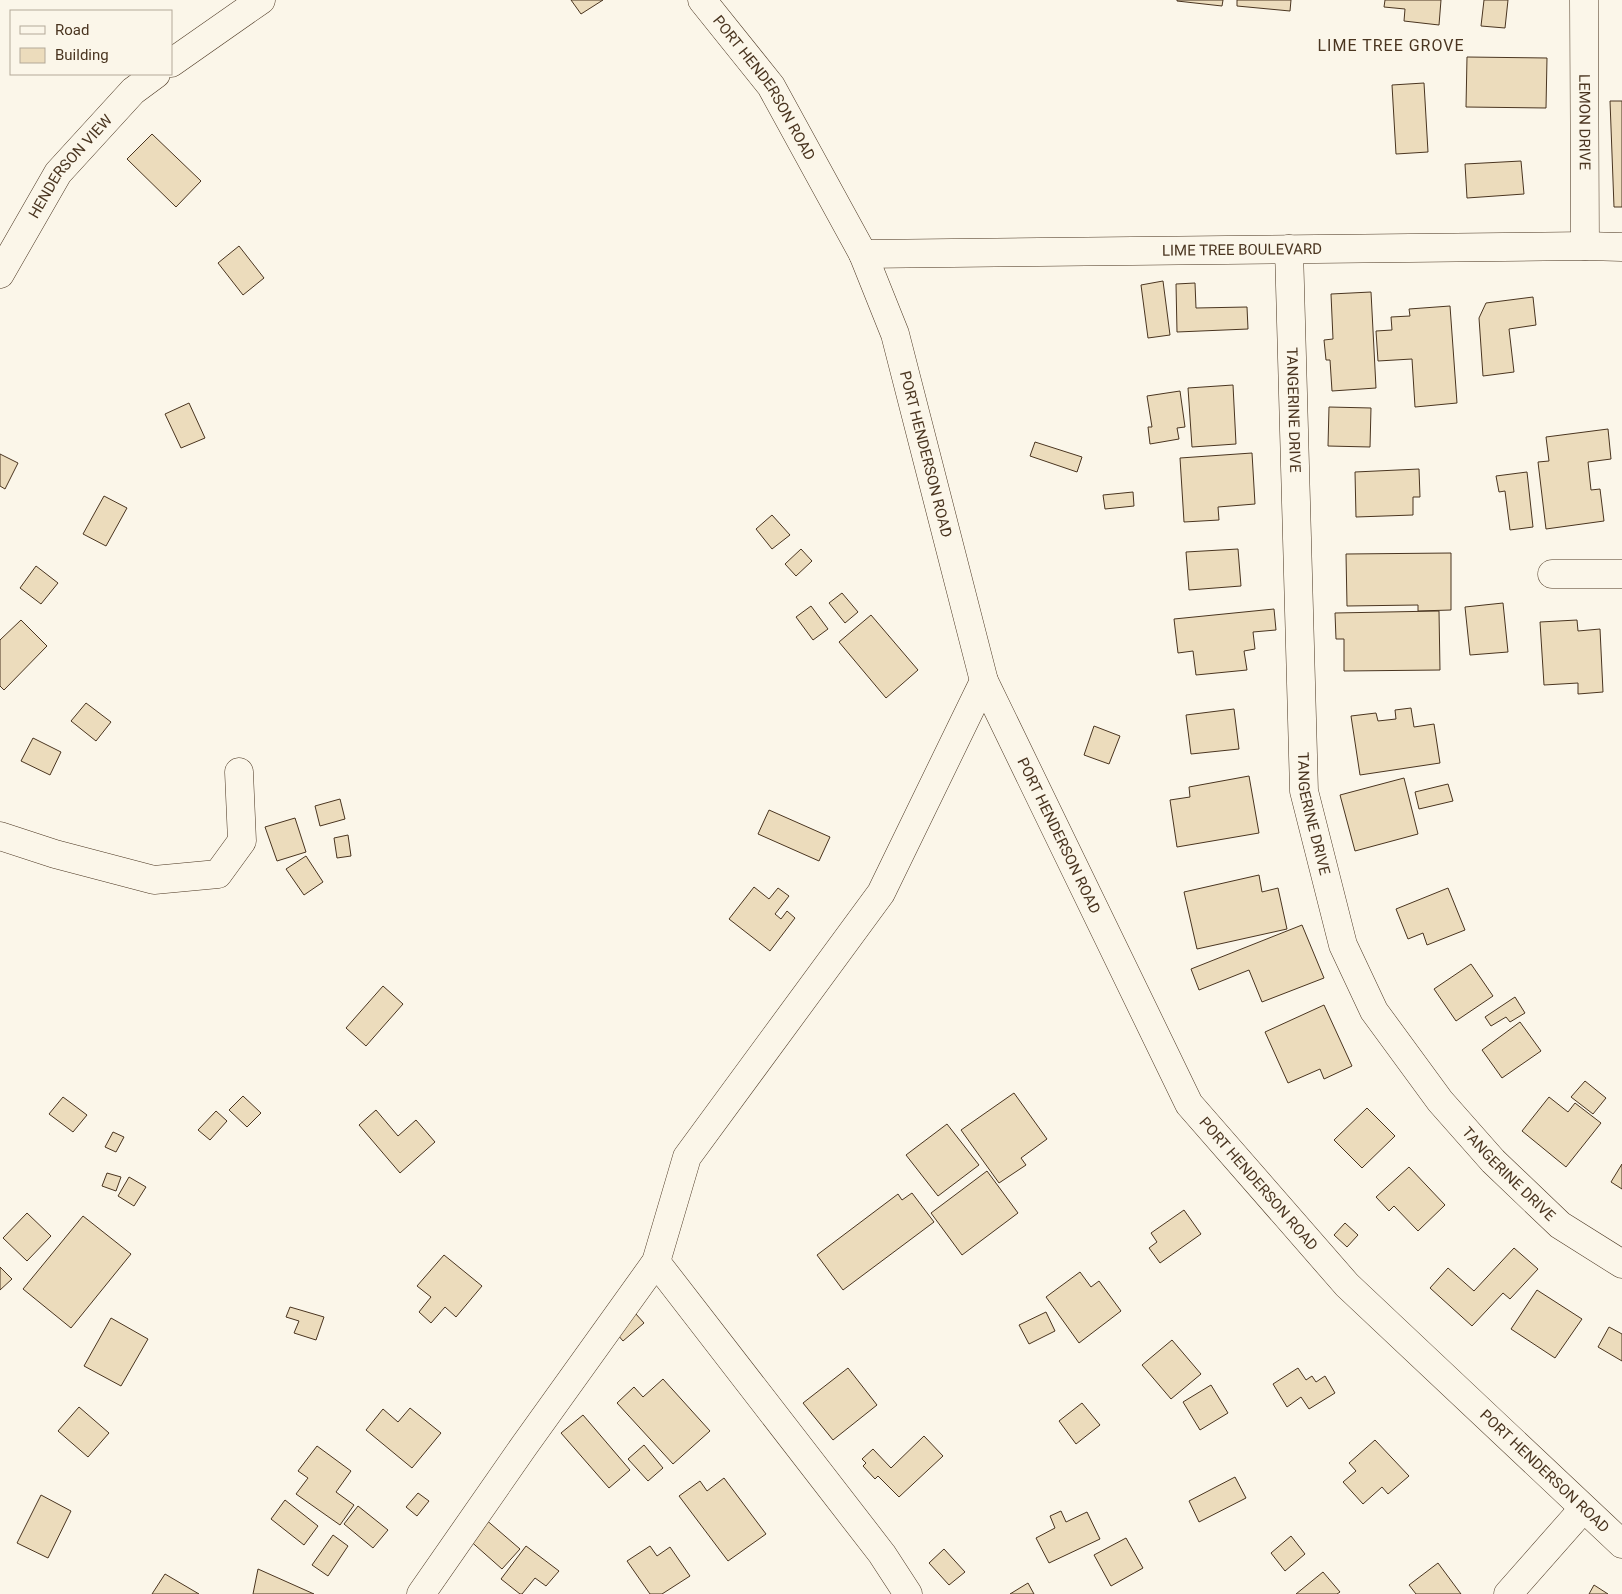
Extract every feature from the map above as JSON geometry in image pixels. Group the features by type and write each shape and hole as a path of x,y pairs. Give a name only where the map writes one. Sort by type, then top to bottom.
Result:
{"street":[{"path":"172,62 261,0"},
{"name":"PORT HENDERSON ROAD","path":"702,0 770,86 863,254 895,334 984,681 1189,1104 1347,1285 1622,1544"},
{"name":"LEMON DRIVE","path":"1584,0 1585,246"},
{"name":"HENDERSON VIEW","path":"0,274 58,173 133,91 155,75"},
{"name":"LIME TREE BOULEVARD","path":"863,254 1622,247"},
{"name":"TANGERINE DRIVE","path":"1289,249 1304,791 1343,945 1374,1011 1440,1101 1493,1161 1560,1225 1622,1264"},
{"path":"1552,574 1622,574"},
{"path":"421,1594 656,1262 687,1157 881,893 984,681"},
{"path":"0,836 55,854 154,880 218,874 242,841 239,772"},
{"path":"656,1262 882,1554 908,1594"},
{"path":"1508,1594 1583,1509"}],"building":[{"path":"571,0 603,0 581,14"},
{"path":"1177,0 1223,0 1222,6"},
{"path":"1237,0 1291,0 1290,11 1237,6"},
{"path":"1385,0 1441,0 1439,25 1404,21 1405,9 1384,7"},
{"path":"1484,0 1508,0 1505,28 1481,26"},
{"path":"1467,57 1547,58 1546,108 1466,107"},
{"path":"1424,83 1428,152 1396,154 1392,85"},
{"path":"1610,101 1622,101 1622,207 1614,207"},
{"path":"152,134 201,181 176,207 127,159"},
{"path":"1521,161 1524,194 1467,198 1465,164"},
{"path":"239,246 264,278 243,295 218,263"},
{"path":"1163,281 1170,335 1148,338 1141,285"},
{"path":"1195,283 1196,308 1247,307 1248,329 1177,332 1176,284"},
{"path":"1371,292 1376,388 1332,391 1330,360 1326,360 1324,340 1333,339 1331,294"},
{"path":"1533,297 1536,325 1509,329 1514,372 1483,376 1479,318 1486,303"},
{"path":"1450,306 1457,403 1415,407 1412,359 1378,361 1376,331 1392,330 1391,317 1410,316 1409,309"},
{"path":"1233,385 1236,444 1192,447 1188,388"},
{"path":"1180,391 1185,427 1177,428 1179,439 1150,444 1148,427 1152,427 1147,396"},
{"path":"189,403 205,438 181,448 165,414"},
{"path":"1329,407 1371,408 1370,447 1328,446"},
{"path":"1608,429 1611,459 1588,462 1591,490 1600,489 1604,521 1546,529 1538,462 1549,461 1546,437"},
{"path":"1035,442 1082,457 1077,472 1030,456"},
{"path":"1252,453 1255,504 1218,507 1219,520 1184,522 1180,458"},
{"path":"0,454 18,463 5,489 0,486"},
{"path":"1419,469 1420,497 1413,497 1413,515 1356,517 1355,472"},
{"path":"1527,472 1533,527 1510,530 1505,491 1499,492 1496,476"},
{"path":"1133,492 1134,506 1105,509 1103,495"},
{"path":"104,496 127,508 106,546 83,534"},
{"path":"772,515 790,535 772,549 756,529"},
{"path":"801,549 812,561 796,576 785,564"},
{"path":"1238,549 1241,586 1189,590 1186,552"},
{"path":"1451,553 1451,610 1418,611 1418,605 1347,606 1346,554"},
{"path":"36,566 58,583 41,604 20,588"},
{"path":"842,593 858,612 845,623 829,603"},
{"path":"1503,603 1508,652 1470,655 1465,607"},
{"path":"811,606 828,629 813,640 796,617"},
{"path":"1274,609 1276,630 1253,632 1255,649 1244,651 1247,670 1196,675 1193,651 1178,653 1174,619"},
{"path":"1439,611 1440,670 1344,671 1344,639 1336,639 1335,613"},
{"path":"871,615 918,670 886,698 839,642"},
{"path":"21,620 47,646 4,690 0,686 0,640"},
{"path":"1577,620 1578,631 1600,629 1603,692 1578,694 1578,683 1544,685 1540,622"},
{"path":"86,703 111,722 96,741 71,721"},
{"path":"1411,708 1414,727 1434,724 1440,763 1360,775 1351,716 1376,713 1378,721 1396,719 1395,710"},
{"path":"1234,709 1239,749 1191,754 1186,715"},
{"path":"1094,726 1120,736 1109,764 1084,755"},
{"path":"33,738 61,752 50,775 21,761"},
{"path":"1249,776 1259,833 1177,847 1170,800 1190,797 1189,787"},
{"path":"1404,778 1418,834 1355,851 1340,795"},
{"path":"1448,784 1453,801 1419,809 1415,792"},
{"path":"340,799 345,819 320,826 315,806"},
{"path":"769,810 830,837 819,861 758,834"},
{"path":"295,818 306,852 277,861 265,827"},
{"path":"348,835 351,856 337,858 334,838"},
{"path":"306,856 323,882 304,895 286,869"},
{"path":"1259,875 1262,892 1278,888 1287,929 1197,949 1184,892"},
{"path":"754,887 769,899 778,888 789,896 775,914 781,919 787,911 795,918 770,951 729,919"},
{"path":"1448,888 1465,930 1427,945 1423,933 1408,939 1396,909"},
{"path":"1302,925 1324,978 1262,1002 1249,970 1199,990 1191,969"},
{"path":"1471,964 1493,996 1456,1021 1434,989"},
{"path":"383,986 403,1004 366,1046 346,1028"},
{"path":"1515,997 1525,1013 1510,1022 1506,1017 1491,1026 1485,1017"},
{"path":"1324,1005 1352,1066 1324,1079 1320,1069 1288,1083 1265,1032"},
{"path":"1520,1022 1541,1051 1502,1078 1482,1050"},
{"path":"1585,1081 1606,1098 1593,1114 1571,1097"},
{"path":"1014,1093 1047,1139 1021,1158 1026,1165 999,1183 961,1130"},
{"path":"243,1096 261,1113 247,1127 229,1110"},
{"path":"63,1097 87,1115 73,1132 49,1114"},
{"path":"1549,1097 1568,1112 1575,1103 1601,1123 1566,1167 1522,1131"},
{"path":"1367,1108 1395,1136 1362,1168 1334,1140"},
{"path":"376,1110 398,1136 416,1120 435,1142 400,1173 359,1125"},
{"path":"216,1111 227,1121 210,1140 198,1130"},
{"path":"947,1124 979,1165 938,1196 906,1155"},
{"path":"113,1132 124,1137 116,1152 105,1147"},
{"path":"1622,1164 1622,1189 1611,1182"},
{"path":"1409,1167 1445,1205 1418,1231 1394,1206 1389,1211 1376,1197"},
{"path":"987,1171 1018,1213 962,1255 931,1213"},
{"path":"107,1173 121,1177 116,1191 102,1186"},
{"path":"129,1177 146,1187 134,1206 118,1196"},
{"path":"912,1193 934,1222 843,1290 817,1255 898,1194 902,1200"},
{"path":"1184,1210 1201,1234 1160,1263 1149,1248 1157,1242 1151,1233"},
{"path":"27,1213 51,1236 27,1261 3,1238"},
{"path":"83,1216 131,1254 71,1328 23,1289"},
{"path":"1345,1223 1358,1235 1347,1247 1334,1235"},
{"path":"1514,1248 1538,1269 1510,1299 1503,1293 1472,1326 1430,1288 1448,1268 1474,1291"},
{"path":"444,1255 482,1286 456,1317 445,1307 431,1323 419,1312 431,1297 417,1286"},
{"path":"0,1267 12,1279 0,1290"},
{"path":"1080,1272 1091,1287 1099,1281 1121,1311 1079,1343 1046,1297"},
{"path":"1537,1290 1582,1319 1555,1358 1511,1329"},
{"path":"627,1304 644,1323 623,1341 606,1321"},
{"path":"290,1307 324,1317 316,1340 294,1333 299,1321 286,1317"},
{"path":"1046,1312 1055,1331 1029,1344 1019,1325"},
{"path":"111,1318 148,1339 121,1386 84,1366"},
{"path":"1609,1327 1622,1334 1622,1361 1598,1347"},
{"path":"1172,1340 1201,1374 1171,1399 1142,1365"},
{"path":"848,1368 877,1405 833,1440 803,1403"},
{"path":"1298,1368 1306,1380 1312,1376 1316,1382 1325,1376 1335,1393 1309,1409 1301,1397 1287,1407 1273,1384"},
{"path":"663,1379 710,1431 673,1464 617,1403 634,1387 643,1397"},
{"path":"1211,1385 1228,1413 1200,1430 1183,1402"},
{"path":"1082,1403 1100,1425 1076,1444 1059,1421"},
{"path":"79,1407 109,1433 88,1457 58,1431"},
{"path":"410,1408 441,1433 412,1468 366,1430 383,1409 398,1422"},
{"path":"583,1415 630,1470 609,1488 561,1433"},
{"path":"924,1436 943,1456 899,1497 878,1476 875,1479 863,1466 866,1463 862,1459 873,1449 891,1468"},
{"path":"1375,1440 1409,1476 1388,1494 1382,1487 1363,1504 1343,1482 1356,1471 1349,1463"},
{"path":"644,1445 663,1468 648,1481 628,1459"},
{"path":"317,1446 351,1471 336,1492 354,1505 340,1525 296,1494 308,1478 298,1471"},
{"path":"1235,1477 1246,1498 1199,1522 1189,1501"},
{"path":"724,1478 766,1534 728,1561 679,1496 700,1481 707,1491"},
{"path":"418,1493 429,1501 417,1516 406,1507"},
{"path":"41,1495 71,1511 48,1558 17,1543"},
{"path":"285,1500 318,1526 304,1545 271,1519"},
{"path":"358,1506 388,1530 373,1548 344,1524"},
{"path":"1061,1511 1066,1522 1087,1512 1100,1539 1049,1563 1036,1538 1055,1528 1050,1516"},
{"path":"484,1518 520,1549 502,1569 467,1538"},
{"path":"333,1535 348,1546 328,1576 312,1565"},
{"path":"1291,1536 1305,1554 1285,1571 1271,1553"},
{"path":"1126,1538 1143,1568 1111,1586 1094,1555"},
{"path":"526,1546 559,1571 546,1586 535,1578 520,1594 501,1579"},
{"path":"650,1546 657,1556 670,1547 690,1576 662,1594 650,1594 627,1561"},
{"path":"944,1549 965,1572 949,1585 929,1563"},
{"path":"1438,1563 1461,1594 1416,1594 1409,1585"},
{"path":"258,1569 314,1594 253,1594"},
{"path":"1323,1572 1340,1592 1337,1594 1296,1594"},
{"path":"165,1574 199,1594 152,1594"},
{"path":"1028,1583 1034,1594 1010,1594"},
{"path":"1594,1585 1608,1594 1589,1594"}],"district":[{"name":"LIME TREE GROVE","path":"1391,45"}]}
